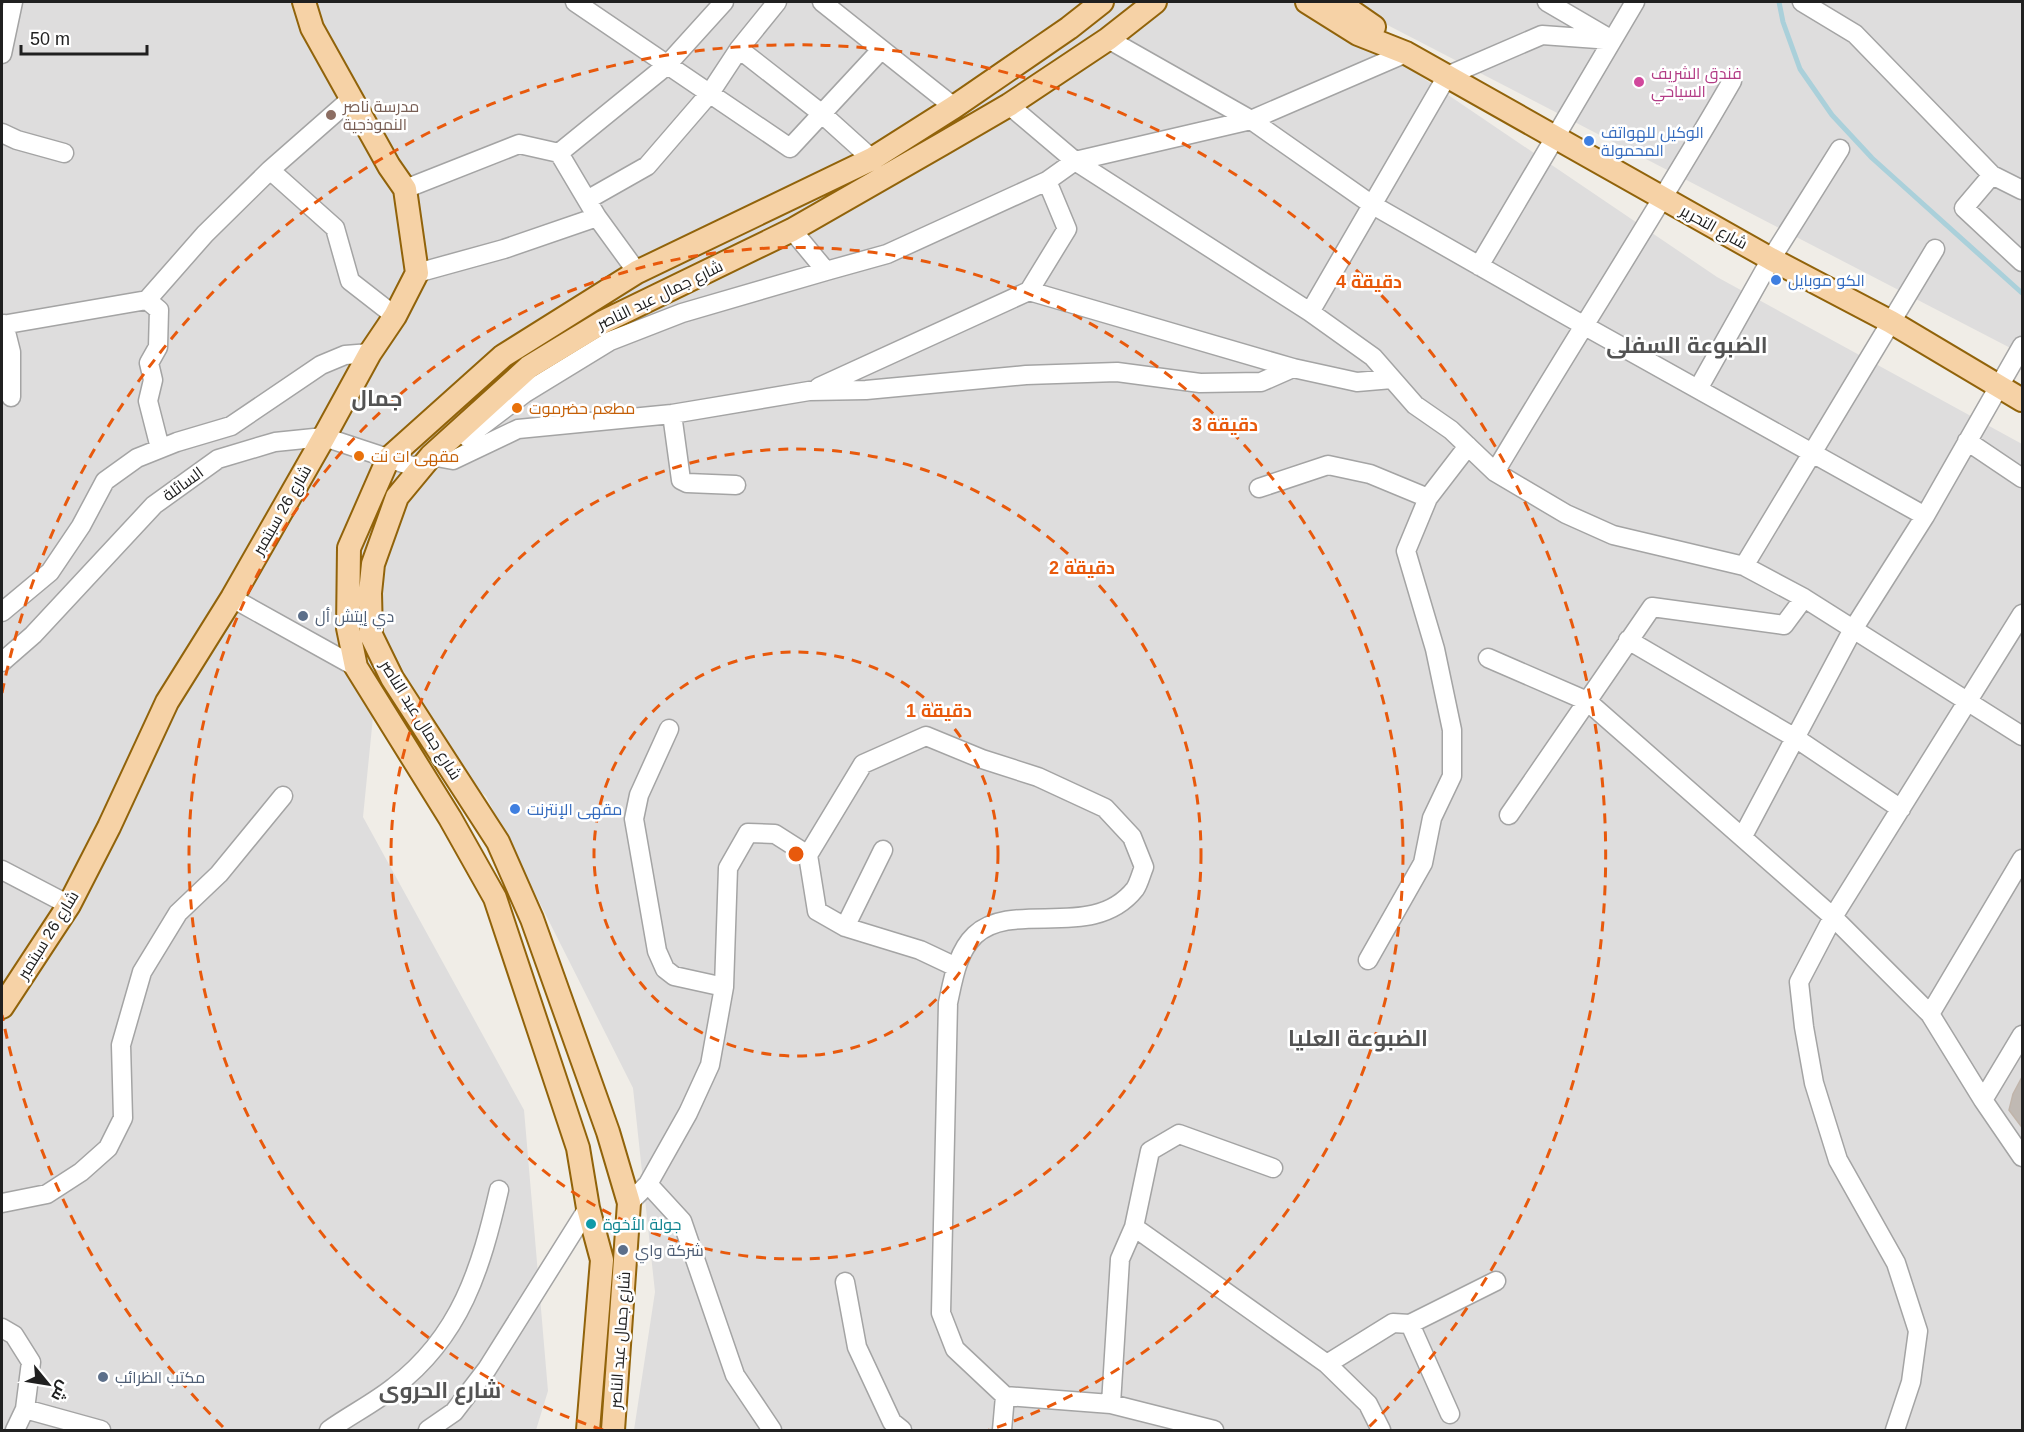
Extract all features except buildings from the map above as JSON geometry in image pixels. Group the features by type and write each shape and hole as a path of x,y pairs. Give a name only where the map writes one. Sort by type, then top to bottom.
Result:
{"main road":[{"path":"304,2 312,28 389,166 405,189 417,273"},
{"name":"شارع جمال عبد الناصر","path":"588,1431 602,1260 588,1208 578,1148 495,898 450,818 356,667 348,628 349,548 388,459 503,356 637,272 872,159 954,107 1069,28 1102,2"},
{"name":"شارع جمال عبد الناصر","path":"613,1431 630,1203 608,1132 532,919 498,842 392,678 371,635 370,593 373,564 397,497 529,367 603,322 792,230 1009,105 1108,39 1155,2"},
{"name":"شارع التحرير","path":"1307,2 1358,34 1406,53"},
{"name":"شارع التحرير","path":"1338,2 1406,53 1771,259 1891,322 2022,400"},
{"name":"شارع 26 سبتمبر","path":"2,1007 69,905 109,827 167,702 232,598 324,437 369,352 395,316 417,273"},
{"path":"588,1208 601,1224 609,1226 622,1220 630,1203"}],"street":[{"path":"2,54 13,2"},
{"path":"575,2 666,66 790,148 880,51"},
{"path":"559,153 666,66 724,2"},
{"path":"587,200 647,166 710,93 739,49 777,2"},
{"path":"822,2 880,51 954,107"},
{"path":"1547,2 1611,40"},
{"path":"1479,266 1635,2"},
{"path":"1802,2 1855,34 1992,175 2022,190"},
{"path":"1310,312 1447,76 1542,35 1611,40"},
{"path":"1108,39 1251,120 1371,204 1583,326 1925,516"},
{"path":"739,49 821,113 872,159"},
{"path":"431,461 525,393 610,341 682,313 887,254 1047,181 1075,161 1251,120 1406,53"},
{"path":"1495,472 1583,326 1664,199 1732,81"},
{"path":"11,397 11,352 3,324 147,300 205,234 270,170 352,98"},
{"path":"1009,105 1075,161 1310,312 1373,357 1415,405 1451,430 1495,472 1566,514 1613,535 1744,566 1804,598 1852,631 2022,736"},
{"path":"2,133 17,140 64,153"},
{"path":"405,189 519,144 559,153 597,216 637,272"},
{"path":"1698,389 1771,259 1840,149"},
{"path":"270,170 335,228 350,280 395,316"},
{"path":"1992,175 1964,208 2022,262"},
{"path":"809,391 1029,291 1067,229 1047,181"},
{"path":"417,273 504,249 597,216"},
{"path":"792,230 826,271"},
{"path":"1744,566 1935,249"},
{"path":"1029,291 1293,369 1357,382 1392,379"},
{"path":"147,300 159,310 158,347 149,363 153,380 148,401 160,448"},
{"path":"1743,836 1797,739 1852,631 1925,516 2022,346"},
{"path":"2,612 50,572 81,526 105,481 137,458 160,448 231,426 321,365 345,356 369,352"},
{"path":"431,461 453,460 518,429 672,414 809,391 866,390 1026,375 1117,372 1200,383 1261,382 1293,369"},
{"path":"672,414 681,480 687,483 736,485"},
{"path":"218,459 231,426"},
{"name":"السائلة","path":"2,662 33,635 154,505 218,459 275,442 324,437 388,459 431,461"},
{"path":"1967,441 2022,478"},
{"path":"1368,960 1423,863 1432,818 1452,776 1450,719 1436,649 1406,551 1428,498 1468,446"},
{"path":"1258,488 1328,465 1370,474 1428,498"},
{"path":"232,598 356,667"},
{"path":"1509,815 1652,607 1784,625 1804,598"},
{"path":"1895,1431 1911,1382 1917,1331 1896,1263 1838,1160 1814,1083 1799,982 1833,917 2022,614"},
{"path":"1628,640 1797,739 1901,809"},
{"path":"1488,657 1587,701 1833,917 1929,1014 2022,1157"},
{"path":"669,729 639,795 634,819 657,951 665,969 674,976 724,987"},
{"path":"956,968 920,950 845,927 817,910 808,855 863,764 926,736 982,759 1038,777 1106,808 1132,837 1143,867 1135,889 1111,908 1084,918 994,922 974,936 956,968 948,1003 941,1313 955,1349 1005,1396 1111,1404 1214,1431"},
{"path":"2,1203 47,1194 81,1172 108,1148 123,1118 121,1045 142,972 178,913 219,874 283,796"},
{"path":"630,1203 648,1184 688,1113 710,1065 724,987 728,868 748,833 775,834 808,855"},
{"path":"845,927 883,850"},
{"path":"1929,1014 2017,882 2022,859"},
{"path":"2,870 69,905"},
{"path":"1983,1100 2022,1035"},
{"path":"1111,1404 1120,1259 1134,1227 1150,1151 1179,1134 1273,1168"},
{"path":"648,1184 682,1221 735,1375 772,1431"},
{"path":"329,1431 394,1388 425,1360 456,1319 484,1255 500,1190"},
{"path":"428,1431 454,1412 487,1369 588,1208"},
{"path":"1134,1227 1327,1364 1368,1404 1381,1431"},
{"path":"1327,1364 1393,1323 1410,1324 1496,1281"},
{"path":"845,1282 857,1347 892,1422 902,1431"},
{"path":"1410,1324 1450,1414"},
{"path":"2,1328 14,1335 31,1362 25,1408 15,1431"},
{"path":"1002,1431 1005,1396"},
{"path":"25,1408 101,1430"}],"shaded area":[{"path":"2,2 1311,2 1717,277 2022,444 2022,1430 634,1430 655,1292 633,1088 486,796 374,707 363,817 524,1110 548,1391 536,1430 2,1430"},
{"path":"1343,2 2022,2 2022,354 1941,312"}],"waterway":[{"path":"1779,2 1783,22 1800,69 1832,115 1872,158 2022,293"}],"place":[{"name":"فندق الشريف السياحي","path":"1639,82"},
{"name":"مدرسة ناصر النموذجية","path":"331,115"},
{"name":"الوكيل للهواتف المحمولة","path":"1589,141"},
{"name":"الكو موبايل","path":"1776,280"},
{"name":"مطعم حضرموت","path":"517,408"},
{"name":"مقهى ات نت","path":"359,456"},
{"name":"دي إيتش أل","path":"303,616"},
{"name":"مقهى الإنترنت","path":"515,809"},
{"name":"جولة الأخوة","path":"591,1224"},
{"name":"شركة واي","path":"623,1250"},
{"name":"مكتب الظرائب","path":"103,1377"}],"district":[{"name":"الضبوعة السفلى","path":"1687,345"},
{"name":"جمال","path":"377,398"},
{"name":"الضبوعة العليا","path":"1358,1038"},
{"name":"شارع الحروى","path":"440,1390"}]}
